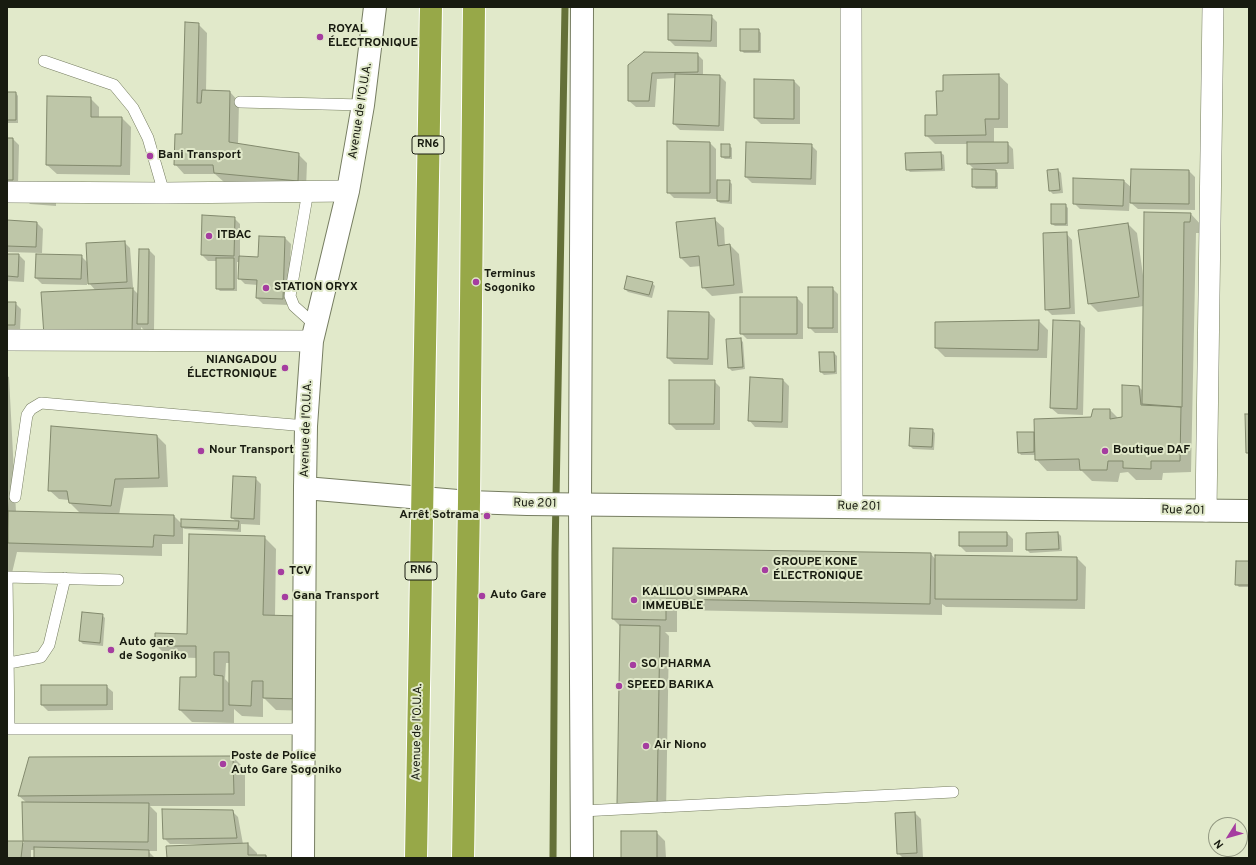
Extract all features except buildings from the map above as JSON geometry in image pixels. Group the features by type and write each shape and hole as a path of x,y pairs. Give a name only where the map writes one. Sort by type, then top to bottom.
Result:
{"highway":[{"name":"Avenue de l'O.U.A.","path":"416,858 431,7"},
{"path":"463,858 469,502 474,7"}],"main road":[{"name":"Avenue de l'O.U.A.","path":"303,858 306,426 314,333 348,191 363,105 375,7"},
{"path":"582,7 580,504 582,858"},
{"name":"Rue 201","path":"305,488 469,502 1249,511"}],"street":[{"path":"851,7 852,507"},
{"path":"1206,511 1213,7"},
{"path":"7,192 164,193 348,191"},
{"path":"7,340 314,333"}],"lane":[{"path":"44,61 114,85 133,108 148,138 164,193"},
{"path":"240,102 363,105"},
{"path":"308,191 290,296 294,306 314,333"},
{"path":"16,497 27,415 31,408 41,403 306,426"},
{"path":"118,580 7,577 8,729 304,729"},
{"path":"8,663 42,657 49,645 65,578"},
{"path":"582,811 953,792"}],"waterway":[{"path":"553,858 555,553 565,7"}],"place":[{"name":"ROYAL ÉLECTRONIQUE","path":"320,37"},
{"name":"Bani Transport","path":"150,156"},
{"name":"ITBAC","path":"209,236"},
{"name":"Terminus Sogoniko","path":"476,282"},
{"name":"STATION ORYX","path":"266,288"},
{"name":"NIANGADOU ÉLECTRONIQUE","path":"285,368"},
{"name":"Nour Transport","path":"201,451"},
{"name":"Boutique DAF","path":"1105,451"},
{"name":"Arrêt Sotrama","path":"487,516"},
{"name":"GROUPE KONE ÉLECTRONIQUE","path":"765,570"},
{"name":"TCV","path":"281,572"},
{"name":"Auto Gare","path":"482,596"},
{"name":"Gana Transport","path":"285,597"},
{"name":"KALILOU SIMPARA IMMEUBLE","path":"634,600"},
{"name":"Auto gare de Sogoniko","path":"111,650"},
{"name":"SO PHARMA","path":"633,665"},
{"name":"SPEED BARIKA","path":"619,686"},
{"name":"Air Niono","path":"646,746"},
{"name":"Poste de Police Auto Gare Sogoniko","path":"223,764"}]}
